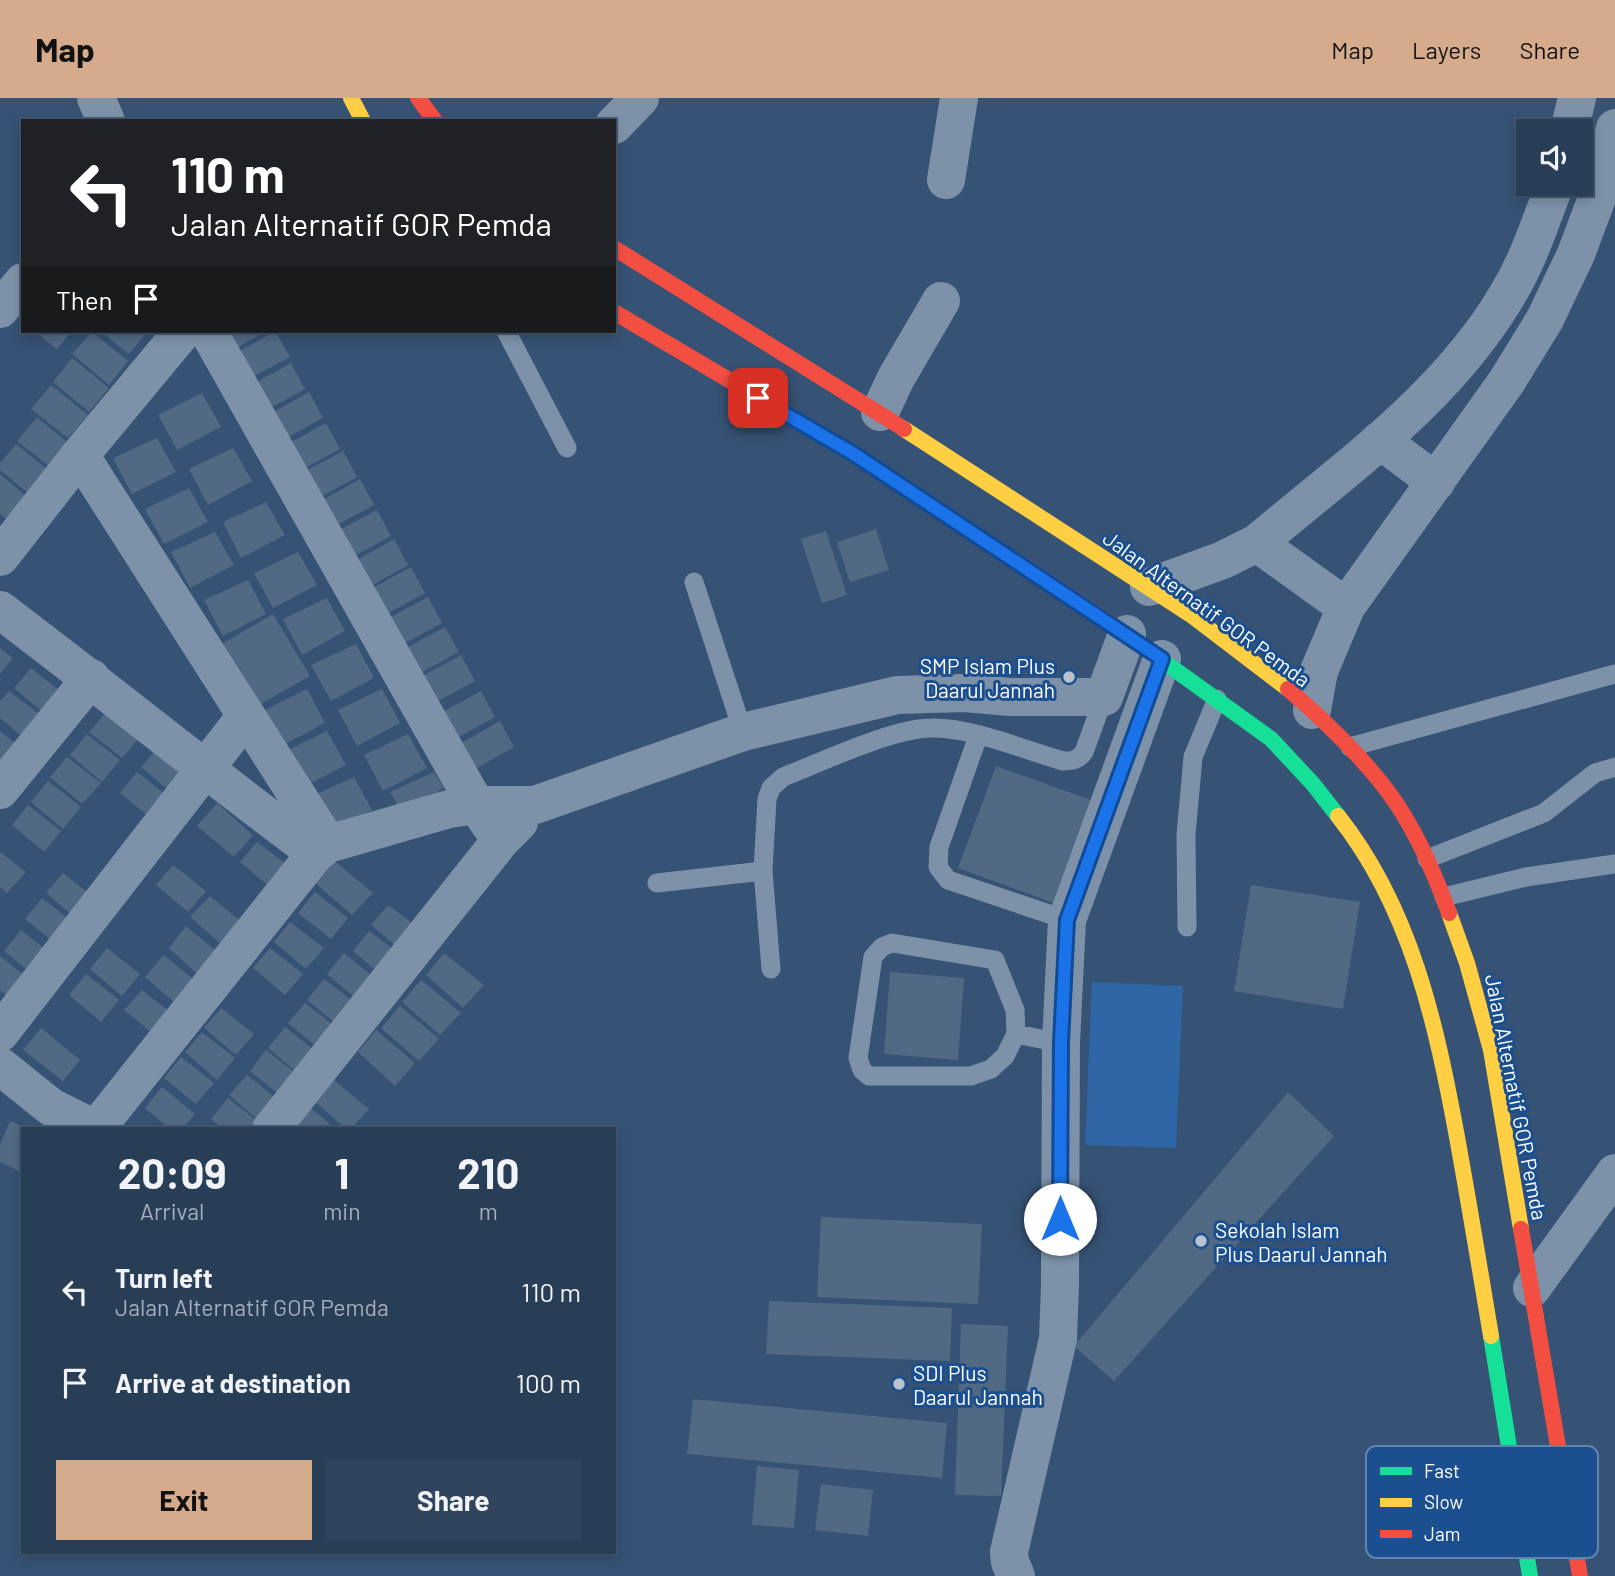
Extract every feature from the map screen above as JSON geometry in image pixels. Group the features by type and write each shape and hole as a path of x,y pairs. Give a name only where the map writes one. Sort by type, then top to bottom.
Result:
{"main road":[{"path":"351,98 362,119"},
{"path":"418,98 434,119"},
{"name":"Jalan Alternatif GOR Pemda","path":"616,249 880,412 1149,587 1234,648 1312,710 1350,747 1390,795 1427,859 1474,976 1491,1050 1558,1446"},
{"path":"616,313 854,454 1127,634 1271,739 1314,784 1376,869 1401,921 1440,1046 1509,1446"},
{"path":"1527,1558 1530,1576"},
{"name":"Jalan Alternatif GOR Pemda","path":"1577,1558 1580,1576"}],"street":[{"path":"96,98 105,119"},
{"path":"616,123 640,98"},
{"path":"946,180 959,98"},
{"path":"1572,119 1577,98"},
{"path":"1312,710 1319,671 1346,607 1507,381 1545,318 1580,243 1597,198 1615,128"},
{"path":"1149,587 1223,560 1257,543 1432,395 1472,348 1510,291 1550,196"},
{"path":"0,309 21,284"},
{"path":"880,412 941,301"},
{"path":"0,557 181,333"},
{"path":"209,333 476,805 501,840"},
{"path":"1380,440 1436,482"},
{"path":"80,455 246,716 322,849"},
{"path":"1257,543 1346,607"},
{"path":"0,610 91,678 205,770 322,849"},
{"path":"98,1127 322,849 437,812 476,805 535,805 743,732 897,695 965,693 1010,697 1104,697 1127,634"},
{"path":"1016,1576 1009,1552 1058,1339 1061,1042 1067,920 1162,659"},
{"path":"0,790 91,678"},
{"path":"0,1033 246,716"},
{"path":"273,1127 501,840 535,805"},
{"path":"0,1066 51,1107 92,1127"},
{"path":"1532,1288 1615,1173"}],"lane":[{"path":"507,333 567,448"},
{"path":"694,582 743,732"},
{"path":"1350,747 1615,674"},
{"path":"771,969 763,871 767,799 771,788 783,777 889,737 932,728 953,730 1063,761 1072,761 1080,758 1084,752 1104,697"},
{"path":"1187,927 1186,835 1193,757 1217,699"},
{"path":"978,736 939,847 937,859 942,874 948,880 1067,920"},
{"path":"1427,859 1544,813 1595,773 1615,767"},
{"path":"1444,897 1527,877 1615,864"},
{"path":"657,883 763,871"},
{"path":"892,943 995,961 1015,1010 1016,1034 1005,1056 992,1069 971,1076 869,1076 862,1070 858,1058 873,957 882,947 892,943"},
{"path":"1016,1034 1061,1042"}],"shaded area":[{"path":"1092,982 1183,986 1176,1148 1085,1145"}],"building":[{"path":"37,333 70,333 57,349"},
{"path":"93,333 128,361 109,385 72,354"},
{"path":"103,333 146,333 129,354"},
{"path":"218,333 263,333 229,352"},
{"path":"271,333 276,333 290,357 245,381 231,356"},
{"path":"72,358 109,388 89,412 53,382"},
{"path":"291,363 305,389 261,413 246,388"},
{"path":"51,385 88,415 68,438 31,409"},
{"path":"309,392 323,418 279,442 265,417"},
{"path":"202,393 221,427 177,450 158,415"},
{"path":"37,417 73,447 54,470 17,441"},
{"path":"326,423 340,449 296,473 282,447"},
{"path":"157,438 176,472 132,494 113,458"},
{"path":"16,444 53,474 33,497 0,470 0,463"},
{"path":"233,448 252,481 208,505 189,469"},
{"path":"343,451 357,477 313,501 298,475"},
{"path":"0,474 31,500 12,523 0,514"},
{"path":"360,479 374,505 330,529 315,504"},
{"path":"189,488 208,522 164,544 145,509"},
{"path":"266,502 285,535 241,558 223,522"},
{"path":"377,510 391,536 347,560 332,534"},
{"path":"876,529 889,570 850,582 837,542"},
{"path":"826,531 847,595 822,603 801,539"},
{"path":"215,532 234,565 190,588 171,552"},
{"path":"394,539 408,565 364,590 350,564"},
{"path":"298,552 317,585 273,608 254,573"},
{"path":"411,567 425,593 381,617 367,591"},
{"path":"248,580 266,614 223,636 204,600"},
{"path":"428,597 442,623 398,647 383,621"},
{"path":"327,598 345,631 302,655 283,619"},
{"path":"273,614 310,676 259,705 222,644"},
{"path":"445,627 459,652 415,676 401,651"},
{"path":"356,644 374,678 331,701 311,665"},
{"path":"0,648 13,658 0,674"},
{"path":"461,655 475,681 431,705 417,679"},
{"path":"31,668 64,694 46,715 14,688"},
{"path":"307,689 325,723 282,746 263,711"},
{"path":"382,689 400,723 357,746 338,710"},
{"path":"9,691 42,716 24,738 0,718 0,701"},
{"path":"481,691 495,717 451,741 437,715"},
{"path":"107,711 140,737 122,758 89,732"},
{"path":"500,721 514,747 470,772 456,746"},
{"path":"0,731 22,748 0,766"},
{"path":"327,731 346,765 302,788 284,752"},
{"path":"87,734 120,760 102,782 70,755"},
{"path":"408,734 427,768 383,791 364,755"},
{"path":"158,747 191,772 173,794 141,767"},
{"path":"67,757 101,783 82,804 50,777"},
{"path":"996,766 1102,804 1064,907 958,868"},
{"path":"137,772 170,798 152,819 120,793"},
{"path":"434,772 444,788 401,811 390,792"},
{"path":"354,777 372,810 329,833 310,797"},
{"path":"48,781 81,807 63,829 31,802"},
{"path":"217,803 253,835 234,857 197,826"},
{"path":"28,805 61,831 44,852 12,825"},
{"path":"257,842 290,867 272,889 240,862"},
{"path":"0,852 26,872 7,893 0,887"},
{"path":"333,860 373,893 352,915 314,882"},
{"path":"173,865 206,891 188,912 156,885"},
{"path":"63,873 96,899 78,920 46,893"},
{"path":"1251,885 1360,902 1343,1009 1234,991"},
{"path":"315,892 348,918 331,939 298,913"},
{"path":"210,896 249,928 229,951 190,917"},
{"path":"42,898 75,924 57,945 25,919"},
{"path":"388,905 415,925 397,947 371,925"},
{"path":"290,922 324,948 306,969 274,942"},
{"path":"186,926 226,959 206,982 169,948"},
{"path":"21,930 54,956 36,977 4,951"},
{"path":"369,931 396,951 378,972 353,951"},
{"path":"107,948 140,974 122,996 90,969"},
{"path":"270,948 303,974 285,995 253,968"},
{"path":"344,953 377,980 359,1001 327,974"},
{"path":"444,953 484,985 463,1008 426,975"},
{"path":"164,955 204,988 183,1010 145,977"},
{"path":"0,956 31,981 14,1002 0,990"},
{"path":"890,972 964,978 958,1060 884,1054"},
{"path":"86,974 119,1000 101,1022 69,995"},
{"path":"324,979 358,1005 340,1027 307,1000"},
{"path":"421,980 461,1013 440,1035 402,1002"},
{"path":"142,990 175,1016 157,1037 124,1010"},
{"path":"305,1003 338,1029 320,1050 288,1023"},
{"path":"400,1006 439,1039 419,1061 381,1028"},
{"path":"221,1008 254,1034 236,1055 204,1028"},
{"path":"285,1027 318,1053 300,1075 268,1048"},
{"path":"41,1028 80,1060 63,1081 23,1050"},
{"path":"376,1030 415,1063 395,1086 358,1052"},
{"path":"202,1032 235,1058 217,1080 185,1052"},
{"path":"266,1050 300,1076 282,1097 250,1071"},
{"path":"181,1057 214,1083 196,1104 164,1078"},
{"path":"247,1075 280,1101 262,1123 229,1095"},
{"path":"329,1076 369,1109 353,1127 344,1127 311,1098"},
{"path":"162,1087 195,1114 184,1127 168,1127 145,1108"},
{"name":"Sekolah Islam Plus Daarul Jannah","path":"1288,1092 1334,1136 1114,1381 1074,1346"},
{"path":"228,1098 261,1124 259,1127 221,1127 211,1119"},
{"path":"307,1105 334,1127 291,1127"},
{"path":"10,1121 24,1127 21,1127 21,1172 0,1162 0,1145"},
{"path":"821,1217 982,1224 978,1304 817,1297"},
{"path":"769,1301 952,1308 950,1361 766,1354"},
{"path":"961,1324 1008,1326 1001,1496 955,1495"},
{"path":"693,1399 947,1423 942,1478 687,1454"},
{"path":"757,1466 799,1470 794,1528 752,1525"},
{"path":"821,1484 873,1490 868,1536 815,1530"}],"traffic: fast":[{"path":"1113,625 1271,739 1313,784 1338,816"},
{"path":"1491,1336 1509,1446"},
{"path":"1527,1558 1530,1576"}],"traffic: slow":[{"path":"351,98 362,119"},
{"path":"904,429 1191,615 1288,689"},
{"path":"1338,816 1384,889 1417,968 1440,1052 1491,1336"},
{"path":"1449,913 1467,963 1491,1050 1521,1229"}],"traffic: jam":[{"path":"418,98 434,119"},
{"path":"616,249 904,429"},
{"path":"616,313 854,454 1113,625"},
{"path":"1288,689 1342,738 1389,793 1423,851 1449,913"},
{"path":"1521,1229 1558,1446"},
{"path":"1577,1558 1580,1576"}],"place":[{"name":"SMP Islam Plus Daarul Jannah","path":"1069,677"},
{"name":"Sekolah Islam Plus Daarul Jannah","path":"1201,1241"},
{"name":"SDI Plus Daarul Jannah","path":"899,1384"}],"route":[{"path":"758,398 854,454 1162,659 1067,920 1061,1042 1060,1219"}]}
